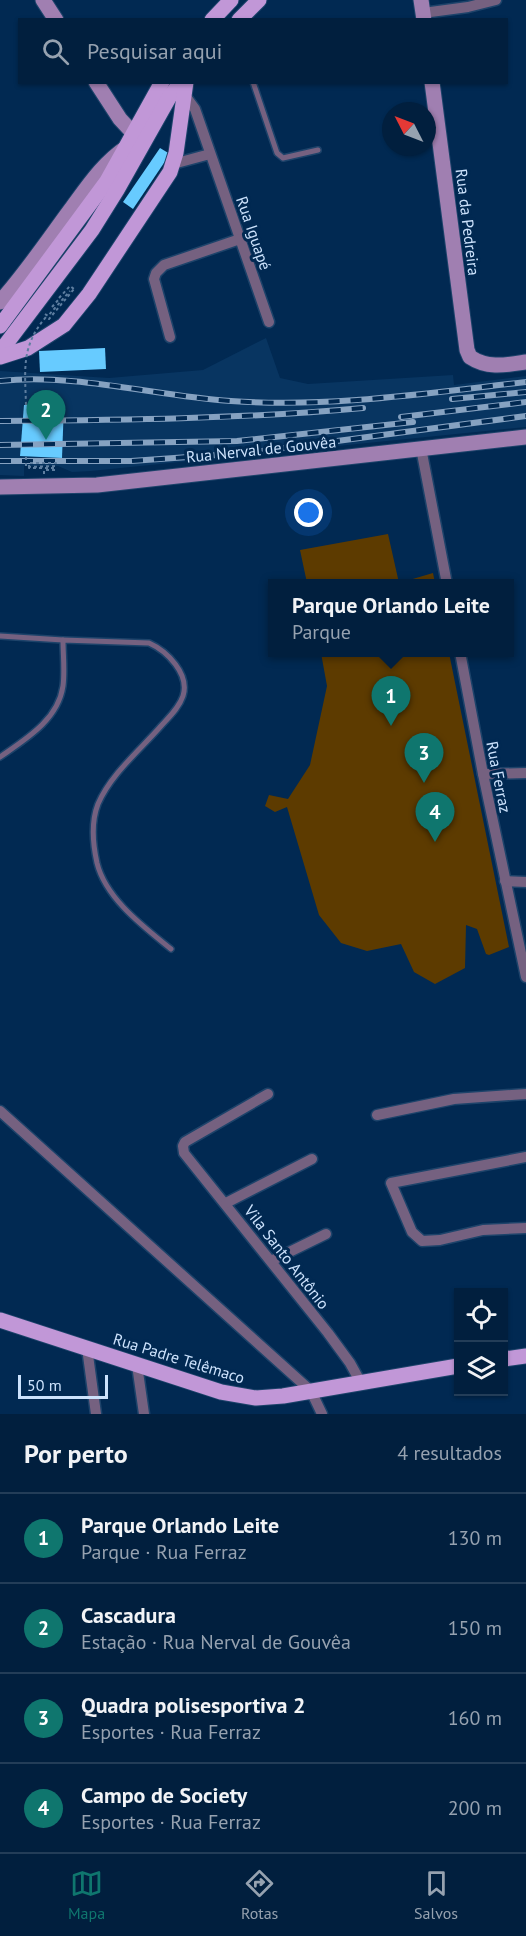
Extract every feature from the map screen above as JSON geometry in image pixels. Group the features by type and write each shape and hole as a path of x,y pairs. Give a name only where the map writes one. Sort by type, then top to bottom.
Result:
{"main road":[{"path":"43,0 55,18"},
{"path":"214,18 231,0"},
{"path":"241,18 259,0"},
{"path":"97,84 120,119 130,140"},
{"path":"0,326 107,181 161,84"},
{"name":"Rua da Pedreira","path":"432,84 467,350 470,357 477,362 496,366 526,362"},
{"path":"0,357 18,352 45,338 71,316 89,294 156,194 173,164 179,137 184,86"},
{"path":"0,352 92,230 170,96 184,86"},
{"path":"0,302 29,267 95,177 130,140"},
{"name":"Rua Nerval de Gouvêa","path":"0,487 97,485 526,437"},
{"name":"Rua Padre Telêmaco","path":"0,1320 238,1396 256,1398 283,1396 454,1367"},
{"path":"508,1358 526,1356"}],"street":[{"path":"423,11 468,7 496,0"},
{"name":"Rua Iguapé","path":"184,86 195,109 269,322"},
{"path":"173,164 210,154"},
{"path":"170,337 154,279 156,273 164,265 240,238"},
{"path":"421,448 446,579"},
{"name":"Rua Ferraz","path":"461,657 526,977"},
{"path":"483,774 526,773"},
{"path":"506,881 526,882"},
{"name":"Vila Santo Antônio","path":"268,1094 185,1142 184,1153 226,1203 350,1363 361,1383"},
{"path":"377,1116 454,1099 526,1094"},
{"path":"0,1111 311,1391 322,1414"},
{"path":"526,1157 391,1183 412,1232 422,1241 440,1240 483,1230 526,1228"},
{"path":"226,1203 312,1159"},
{"path":"271,1261 326,1234"},
{"path":"87,1348 96,1414"},
{"path":"137,1365 144,1414"}],"lane":[{"path":"255,84 277,153 283,158 318,150"},
{"path":"0,636 149,643 159,648 174,662 182,676 183,697 174,711 113,780 97,807 93,834 97,865 109,888 132,917 171,949"},
{"path":"0,757 30,736 44,723 57,705 63,688 63,640"}],"path":[{"path":"45,314 48,316 71,287"},
{"path":"40,321 71,287"},
{"path":"26,405 25,357 38,327 46,317 49,319 74,289 71,287"},
{"path":"26,457 26,467 56,466 56,463 29,463 29,466 29,468 55,468 55,470 44,470"}],"shaded area":[{"path":"266,338 280,378 308,384 453,375 454,385 526,376 526,427 91,471 72,472 58,466 24,466 24,476 0,475 0,371 109,378 203,370"},
{"path":"388,534 398,579 306,579 300,550"},
{"path":"433,573 434,579 413,579"},
{"path":"322,657 450,657 509,947 489,955 486,954 477,929 466,925 465,968 435,984 414,972 401,944 367,951 341,943 319,915 287,807 275,812 265,806 269,795 288,799 310,765 327,686"}],"building":[{"path":"160,148 170,154 133,209 123,202"},
{"path":"105,348 106,369 40,372 39,351"},
{"path":"64,404 62,458 20,456 24,405"}],"railway":[{"path":"0,381 29,379 87,382 202,398 268,403 305,403 416,395 526,382"},
{"path":"452,399 526,392"},
{"path":"401,417 526,402"},
{"path":"0,421 227,417 363,408"},
{"path":"0,461 131,461 246,453 526,416"},
{"path":"0,445 237,441 413,422"}],"place":[{"name":"Cascadura","path":"46,440"},
{"name":"Parque Orlando Leite","path":"391,726"},
{"name":"Quadra polisesportiva 2","path":"424,783"},
{"name":"Campo de Society","path":"435,842"}]}
